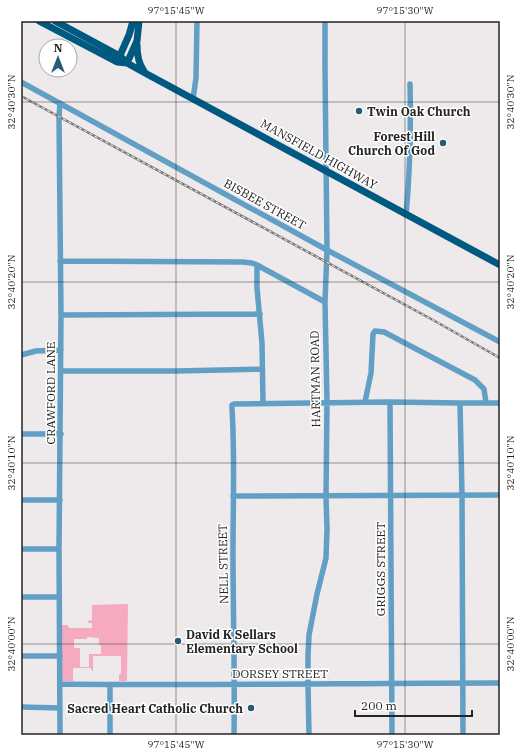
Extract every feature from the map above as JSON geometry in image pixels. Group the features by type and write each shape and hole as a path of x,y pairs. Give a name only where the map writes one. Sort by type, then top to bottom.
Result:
{"main road":[{"name":"MANSFIELD HIGHWAY","path":"38,21 127,63 500,265"},
{"name":"MANSFIELD HIGHWAY","path":"55,21 106,49 119,59"},
{"path":"119,59 133,21"},
{"path":"139,21 137,41 138,58 145,73"},
{"path":"106,49 118,47 129,35"},
{"path":"127,63 137,41"}],"street":[{"path":"193,98 196,78 197,21"},
{"name":"HARTMAN ROAD","path":"309,735 309,635 326,558 327,529 327,402 324,302 327,250 325,21"},
{"name":"BISBEE STREET","path":"21,82 327,250 500,342"},
{"path":"406,215 408,193 410,84"},
{"name":"CRAWFORD LANE","path":"60,103 60,735"},
{"path":"60,261 252,263 324,302"},
{"path":"257,265 257,288 262,343 263,403 500,403"},
{"path":"61,315 260,314"},
{"path":"365,402 371,374 373,334 375,331 384,332 475,380 484,389 486,403"},
{"path":"21,355 36,351 61,350"},
{"path":"61,371 262,369"},
{"name":"GRIGGS STREET","path":"390,402 392,735"},
{"name":"NELL STREET","path":"234,735 234,465 232,405 263,403"},
{"path":"460,403 463,735"},
{"path":"21,434 61,434"},
{"path":"233,496 500,495"},
{"path":"21,500 60,500"},
{"path":"21,549 59,549"},
{"path":"21,597 59,597"},
{"path":"21,656 60,656"},
{"name":"DORSEY STREET","path":"60,684 308,685 500,683"},
{"path":"110,685 110,735"},
{"path":"21,707 60,708"}],"shaded area":[{"path":"128,604 127,681 119,681 119,675 121,673 121,656 93,656 93,671 91,668 73,668 73,681 62,681 62,625 68,625 69,628 92,628 92,623 88,623 88,621 92,620 92,605","holes":["87,637 99,638 101,654 89,654 89,667 80,667 80,648 74,648 74,639 87,639"]}],"railway":[{"path":"21,96 500,358"}],"place":[{"name":"Twin Oak Church","path":"359,111"},
{"name":"Forest Hill Church Of God","path":"443,143"},
{"name":"David K Sellars Elementary School","path":"178,641"},
{"name":"Sacred Heart Catholic Church","path":"251,708"}]}
